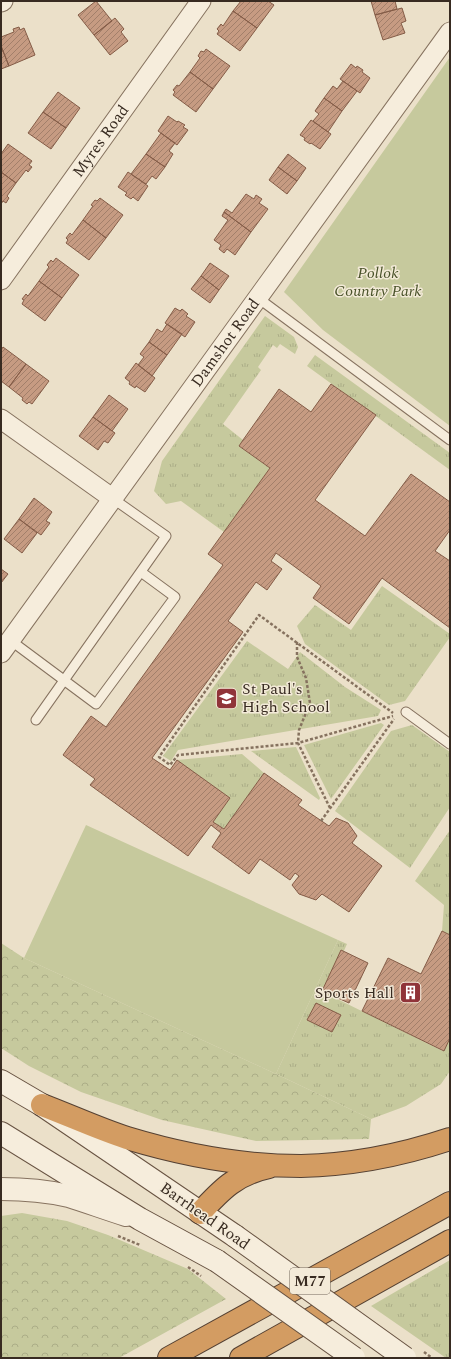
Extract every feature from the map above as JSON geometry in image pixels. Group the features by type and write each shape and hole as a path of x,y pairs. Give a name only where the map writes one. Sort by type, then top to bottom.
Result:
{"highway":[{"path":"42,1105 126,1137 186,1154 248,1162 301,1166"},
{"path":"200,1214 229,1183 246,1174 267,1168 301,1166 382,1157 428,1147 450,1139"},
{"name":"M77","path":"169,1358 450,1203"},
{"name":"M77","path":"241,1358 450,1241"}],"main road":[{"name":"Barrhead Road","path":"1,1081 42,1105 132,1165 200,1214 235,1236 405,1358"},
{"name":"Barrhead Road","path":"1,1134 140,1219 189,1260 217,1261 354,1358"},
{"path":"1,1189 43,1191 69,1196 140,1219"},
{"path":"189,1260 200,1214"}],"street":[{"name":"Myres Road","path":"1,280 201,1"},
{"name":"Damshot Road","path":"6,647 112,498 450,32"},
{"path":"1,419 112,498"}],"lane":[{"path":"258,298 450,440"},
{"path":"36,720 166,536 112,498"},
{"path":"6,647 65,680 96,704 175,596 142,572"},
{"path":"406,712 450,744"}],"path":[{"path":"260,615 396,715 298,743 178,755 170,765 159,757 260,615"},
{"path":"297,642 297,657 306,678 310,703 299,730 298,743 330,808"},
{"path":"321,821 396,715"},
{"path":"112,1234 147,1248"}],"green space":[{"name":"Pollok Country Park","path":"450,57 450,426 323,330 284,292"},
{"path":"265,316 294,337 298,347 295,354 280,344 277,348 273,345 258,367 261,370 223,424 243,440 239,446 270,468 224,532 181,501 166,504 154,491 162,461"},
{"path":"315,355 450,453 450,470 307,366"},
{"path":"382,586 450,634 450,637 405,701 389,705 305,644 297,626 315,605 351,630"},
{"path":"247,641 288,669 300,652 345,687 381,710 378,716 178,750 171,761 163,756"},
{"path":"381,723 384,725 331,799 304,745"},
{"path":"412,725 450,752 450,807 410,868 335,811 391,731"},
{"path":"296,747 320,798 319,800 251,751"},
{"path":"242,754 264,773 224,829 213,822 230,798 177,760"},
{"path":"86,825 338,940 276,1074 24,958"},
{"path":"450,830 450,935 442,931 444,905 415,881"},
{"path":"338,940 347,944 325,993 443,1051 450,1038 450,1071 441,1084 406,1106 371,1119 276,1074"},
{"path":"1,943 24,958 371,1119 369,1139 256,1141 162,1120 81,1092 29,1066 1,1048"},
{"path":"22,1213 67,1221 108,1235 188,1269 226,1299 119,1358 1,1358 1,1216"},
{"path":"450,1260 450,1358 446,1358 371,1306"}],"building":[{"path":"96,1 112,21 94,35 78,15"},
{"path":"241,1 268,1 274,5 257,28 233,11"},
{"path":"371,1 395,1 397,9 375,15"},
{"path":"402,8 406,21 401,23 405,33 383,40 375,15"},
{"path":"233,11 257,28 240,51 217,34 219,31 217,29 221,24 223,26"},
{"path":"115,18 124,29 121,32 128,41 110,55 94,35"},
{"path":"19,27 20,30 24,28 35,55 9,66 1,46 1,37 14,32 13,29"},
{"path":"1,46 9,66 1,69"},
{"path":"206,49 230,66 213,89 190,72 200,58 198,56 201,51 204,52"},
{"path":"351,64 356,68 357,66 363,70 362,72 370,78 360,93 340,79"},
{"path":"190,72 213,89 196,112 173,95 175,92 173,90 177,85 179,86"},
{"path":"343,81 357,91 342,111 324,98 333,86 337,89"},
{"path":"58,92 80,108 66,128 43,112"},
{"path":"324,98 342,111 328,132 313,121 319,114 315,111"},
{"path":"43,112 66,128 51,149 28,133"},
{"path":"168,116 185,125 183,127 188,130 177,145 158,131"},
{"path":"311,120 331,134 320,149 304,140 305,138 300,135"},
{"path":"161,133 175,143 169,151 173,154 165,167 146,154"},
{"path":"8,144 32,161 29,165 32,167 28,172 26,170 16,183 1,172 1,154"},
{"path":"146,154 165,167 156,179 152,176 146,184 131,174"},
{"path":"288,154 306,168 297,181 278,167"},
{"path":"278,167 297,181 287,194 269,180"},
{"path":"1,172 16,183 7,196 9,198 6,203 3,201 1,204"},
{"path":"128,172 148,186 138,201 133,197 131,199 125,195 127,193 118,187"},
{"path":"246,194 254,199 256,195 262,199 259,203 268,209 251,232 224,212 226,209 232,213"},
{"path":"100,198 123,215 106,238 83,220 93,206 91,205 95,200 97,201"},
{"path":"224,212 251,232 235,255 227,249 224,253 219,249 221,245 214,240 228,220 222,216"},
{"path":"83,220 106,238 89,260 66,243 68,240 66,238 70,233 72,235"},
{"path":"56,258 79,275 62,298 39,281 49,267 47,265 51,260 53,262"},
{"path":"210,263 229,276 219,290 201,276"},
{"path":"201,276 219,290 210,303 191,289"},
{"path":"39,281 62,298 45,321 22,304 24,300 22,299 26,294 28,296"},
{"path":"175,308 180,311 182,309 188,314 186,316 195,322 185,337 165,323"},
{"path":"167,324 182,334 167,355 149,342 157,329 162,332"},
{"path":"149,342 167,355 152,376 138,365 144,357 140,354"},
{"path":"3,347 26,364 9,387 1,381 1,350"},
{"path":"136,363 155,378 145,392 136,386 135,388 129,384 130,382 125,378"},
{"path":"26,364 49,381 32,404 29,402 27,404 22,400 23,398 9,387"},
{"path":"331,384 376,415 315,500 365,536 411,474 450,502 450,530 435,551 450,561 450,628 382,578 349,624 313,598 321,586 276,553 271,561 282,569 267,590 256,582 228,621 243,632 152,758 170,770 177,760 230,798 213,822 224,829 264,773 302,800 298,805 329,826 336,818 348,823 357,836 352,843 382,866 349,912 322,894 316,900 299,894 292,885 299,876 295,873 290,880 260,859 249,874 212,847 221,833 211,825 188,856 90,785 95,779 63,755 91,716 106,727 223,565 208,554 270,468 239,446 279,389 311,412"},
{"path":"109,395 128,409 112,431 93,417"},
{"path":"93,417 115,433 108,443 104,441 98,450 79,436"},
{"path":"34,498 52,512 46,521 50,523 41,535 19,519"},
{"path":"19,519 37,533 22,553 4,539"},
{"path":"1,569 8,574 1,583"},
{"name":"Sports Hall","path":"442,931 450,935 450,1038 444,1051 362,1011 388,958 421,974"},
{"path":"341,950 368,963 349,1003 322,991"},
{"path":"316,1003 341,1015 332,1032 307,1020"}],"place":[{"name":"St Paul's High School","path":"226,698"},
{"name":"Sports Hall","path":"410,993"}]}
